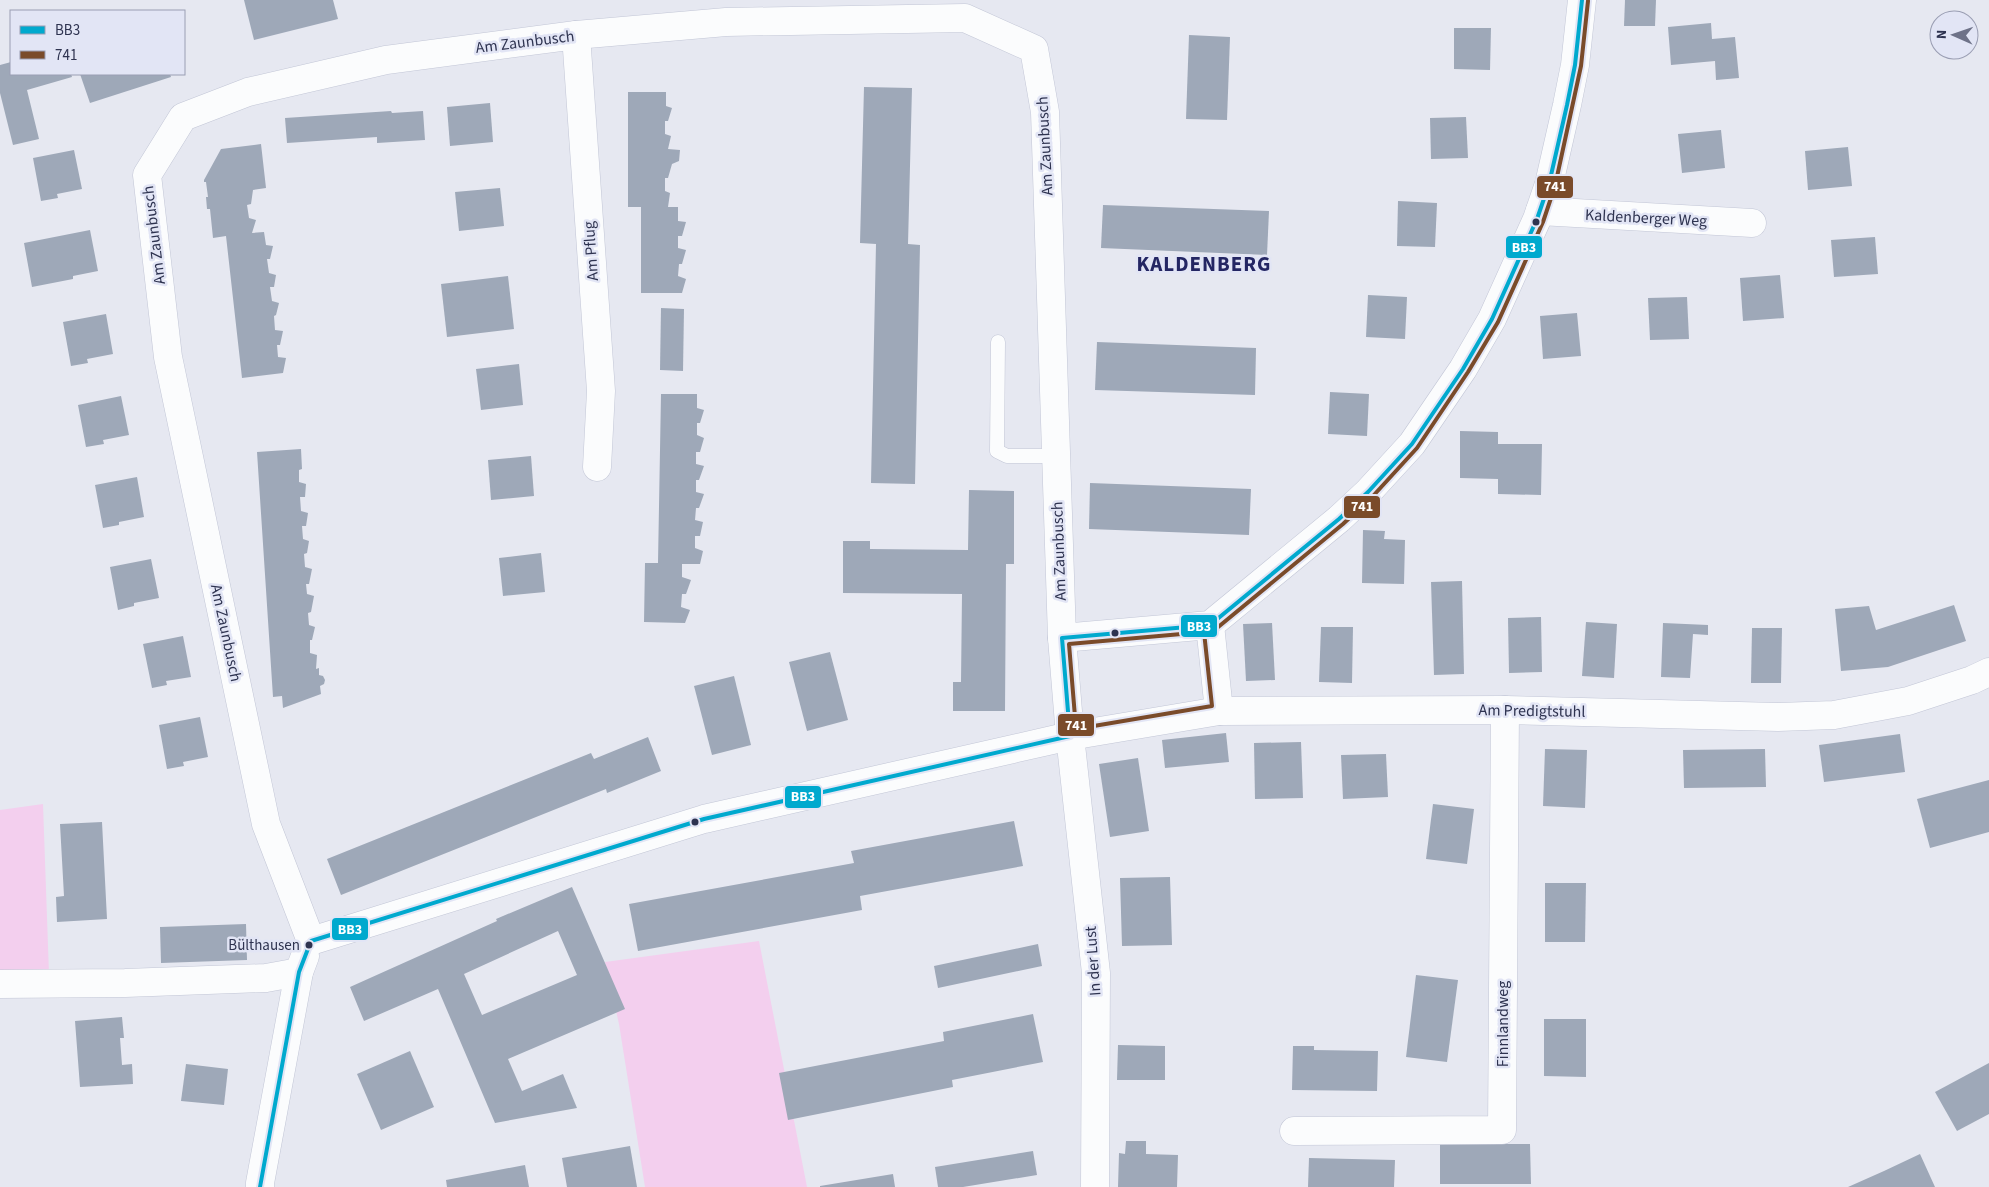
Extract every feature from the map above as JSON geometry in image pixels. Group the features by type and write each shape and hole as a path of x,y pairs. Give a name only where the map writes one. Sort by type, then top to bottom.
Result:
{"street":[{"path":"1062,638 1210,625 1339,519 1368,492 1412,444 1463,369 1492,319 1523,253 1540,211 1549,184 1575,65 1582,0"},
{"name":"Am Zaunbusch","path":"311,941 266,824 168,357 147,175 182,117 248,92 386,60 576,35 726,22 965,18 1034,48 1045,112 1062,638 1070,736"},
{"name":"Am Pflug","path":"576,35 601,392 597,467"},
{"name":"Kaldenberger Weg","path":"1540,211 1752,223"},
{"path":"1210,625 1219,711"},
{"name":"Am Predigtstuhl","path":"311,941 704,819 1070,736 1219,711 1505,710 1778,716 1834,714 1908,701 1972,680 1989,672"},
{"name":"Finnlandweg","path":"1294,1131 1502,1130 1505,710"},
{"name":"In der Lust","path":"1070,736 1096,973 1095,1187"},
{"path":"260,1187 299,972 311,941"},
{"path":"0,984 125,983 247,979 266,978 299,972"}],"lane":[{"path":"998,342 997,450 1007,456 1056,456"}],"shaded area":[{"path":"43,804 49,974 0,974 0,810"},
{"path":"759,941 807,1187 645,1187 619,1024 605,962"}],"building":[{"path":"244,0 333,0 338,19 254,40"},
{"path":"1625,0 1656,0 1655,26 1624,26"},
{"path":"1711,23 1712,39 1735,37 1739,78 1716,80 1715,61 1671,65 1668,27"},
{"path":"1454,28 1491,28 1490,70 1454,69"},
{"path":"1189,35 1230,37 1227,120 1186,119"},
{"path":"10,62 10,75 71,75 72,77 27,90 39,139 13,145 0,93 0,65"},
{"path":"80,75 170,75 171,77 90,103"},
{"path":"864,87 912,88 908,244 920,245 915,484 871,483 876,244 860,243"},
{"path":"628,92 666,92 666,106 672,108 668,121 665,121 665,134 671,136 668,149 680,150 679,161 672,164 668,178 665,178 665,191 670,193 668,207 678,207 678,221 686,222 682,236 678,236 678,248 686,250 682,264 679,264 678,276 686,279 682,293 641,293 641,207 628,207"},
{"path":"490,103 493,142 450,146 447,107"},
{"path":"391,111 392,113 423,111 425,140 377,143 377,137 287,143 285,118"},
{"path":"1466,117 1468,158 1431,159 1430,118"},
{"path":"1721,130 1725,168 1682,173 1678,134"},
{"path":"261,144 266,188 253,190 251,204 247,205 249,218 256,220 252,233 264,232 266,245 273,246 270,259 267,259 269,273 276,275 274,287 270,287 272,301 279,303 276,315 274,316 275,330 283,331 280,345 277,345 278,357 286,358 283,373 242,378 226,236 213,238 210,209 207,209 206,182 204,180 221,149"},
{"path":"1848,147 1852,186 1808,190 1805,151"},
{"path":"74,150 82,189 57,194 58,198 41,201 33,158"},
{"path":"500,188 504,226 459,231 455,192"},
{"path":"1398,201 1437,203 1435,247 1397,246"},
{"path":"1103,205 1269,211 1267,255 1101,248"},
{"path":"90,230 98,271 73,276 73,279 32,287 24,243"},
{"path":"1875,237 1878,274 1834,277 1831,240"},
{"path":"1780,275 1784,318 1743,321 1740,278"},
{"path":"508,276 514,329 447,337 441,284"},
{"path":"1368,295 1407,297 1405,339 1366,337"},
{"path":"1687,297 1689,339 1650,340 1648,298"},
{"path":"661,308 684,309 683,371 660,370"},
{"path":"1577,313 1581,356 1543,359 1540,316"},
{"path":"106,314 113,354 87,359 88,363 71,366 63,322"},
{"path":"1097,342 1256,348 1255,395 1095,390"},
{"path":"519,364 523,405 481,410 476,369"},
{"path":"1330,392 1369,394 1367,436 1328,434"},
{"path":"661,394 697,394 697,408 704,410 700,423 697,423 697,435 704,438 700,452 696,452 696,464 704,466 699,480 696,480 696,492 704,494 699,508 696,508 695,520 703,522 700,536 695,536 695,548 703,551 700,564 682,564 682,577 691,580 686,594 682,594 681,607 690,610 685,623 644,622 645,563 658,563"},
{"path":"121,396 129,435 103,440 104,444 86,447 78,405"},
{"path":"1460,431 1498,432 1498,444 1542,444 1541,495 1498,494 1498,479 1460,478"},
{"path":"301,449 302,469 299,470 299,482 306,484 305,497 300,497 301,511 308,513 306,526 302,526 303,539 309,541 307,553 304,554 305,567 312,569 309,584 306,584 307,594 314,596 311,612 308,613 309,625 315,627 312,640 310,640 310,653 317,655 316,669 319,668 319,675 323,676 325,680 324,684 320,686 321,694 283,708 282,696 273,697 257,452"},
{"path":"531,456 534,496 491,500 488,460"},
{"path":"137,477 144,517 119,522 119,525 103,528 95,485"},
{"path":"1090,483 1251,489 1249,535 1089,529"},
{"path":"969,490 1014,491 1014,564 1006,564 1005,711 953,711 953,682 961,682 962,594 843,593 843,541 870,541 870,549 968,550"},
{"path":"1363,530 1385,531 1384,539 1405,540 1404,584 1362,583"},
{"path":"541,553 545,592 503,596 499,558"},
{"path":"151,559 159,598 134,603 134,606 118,610 110,567"},
{"path":"1462,581 1464,674 1434,675 1431,582"},
{"path":"1954,605 1966,641 1888,667 1841,671 1835,609 1869,606 1876,630"},
{"path":"1541,617 1542,672 1509,673 1508,618"},
{"path":"1586,622 1617,624 1614,678 1582,676"},
{"path":"1272,623 1275,680 1246,681 1243,624"},
{"path":"1663,623 1708,625 1708,635 1693,634 1690,678 1661,677"},
{"path":"1321,627 1353,627 1352,683 1319,682"},
{"path":"1752,628 1782,628 1781,683 1751,683"},
{"path":"183,636 191,677 166,681 167,685 152,688 143,644"},
{"path":"830,652 848,720 807,731 789,662"},
{"path":"734,676 751,745 712,755 694,686"},
{"path":"200,717 208,757 183,762 184,766 167,769 159,725"},
{"path":"1226,733 1229,762 1165,768 1162,740"},
{"path":"1900,734 1905,772 1824,782 1819,745"},
{"path":"648,737 661,771 607,793 606,789 341,895 327,859 591,753 594,759"},
{"path":"1301,742 1303,798 1255,799 1254,743"},
{"path":"1545,749 1587,750 1585,808 1543,806"},
{"path":"1765,749 1766,787 1684,788 1683,750"},
{"path":"1386,754 1388,797 1343,799 1341,755"},
{"path":"1138,758 1149,831 1110,837 1099,764"},
{"path":"1989,780 1989,832 1930,848 1917,799"},
{"path":"1433,804 1474,809 1467,864 1426,859"},
{"path":"1014,821 1023,866 860,896 862,910 638,951 629,904 854,863 851,851"},
{"path":"102,822 107,919 57,922 56,897 64,896 60,824"},
{"path":"1170,877 1172,945 1122,946 1120,878"},
{"path":"1545,883 1586,883 1585,942 1545,942"},
{"path":"572,887 625,1009 508,1059 522,1091 563,1074 577,1108 495,1123 438,989 364,1021 350,987 497,921 496,919","holes":["558,931 577,975 482,1015 464,974"]},
{"path":"246,924 247,960 161,963 160,927"},
{"path":"1038,944 1042,966 938,988 934,966"},
{"path":"1416,975 1458,980 1447,1062 1406,1057"},
{"path":"1033,1014 1043,1062 952,1080 953,1087 788,1120 779,1073 944,1041 943,1032"},
{"path":"122,1017 124,1038 120,1038 122,1065 132,1064 133,1084 80,1087 75,1021"},
{"path":"1544,1019 1586,1019 1586,1077 1544,1076"},
{"path":"1118,1045 1165,1046 1165,1080 1117,1080"},
{"path":"1293,1046 1314,1046 1314,1050 1378,1051 1377,1091 1292,1090"},
{"path":"410,1051 434,1107 381,1130 357,1074"},
{"path":"1989,1063 1989,1114 1957,1131 1935,1092"},
{"path":"186,1064 228,1069 224,1105 181,1101"},
{"path":"1126,1141 1146,1141 1146,1154 1178,1155 1177,1187 1118,1187 1119,1153 1125,1154"},
{"path":"1440,1144 1530,1144 1531,1184 1440,1184"},
{"path":"630,1146 637,1187 567,1187 562,1158"},
{"path":"1033,1151 1037,1175 963,1187 938,1187 935,1167"},
{"path":"1920,1154 1935,1187 1848,1187 1884,1171"},
{"path":"1309,1158 1395,1160 1394,1187 1308,1187"},
{"path":"525,1165 529,1187 447,1187 446,1180"},
{"path":"893,1174 895,1187 820,1187 820,1186"}],"transit line":[{"name":"BB3","path":"260,1187 299,972 311,941 704,819 1070,736 1062,638 1210,625 1339,519 1368,492 1412,444 1463,369 1492,319 1537,219 1549,184 1575,65 1582,0"},
{"name":"741","path":"1217,628 1343,524 1373,496 1417,448 1468,372 1498,322 1543,222 1555,186 1581,66 1588,1"},
{"name":"741","path":"1204,632 1212,706 1076,729 1069,644 1204,632"}],"place":[{"name":"Bülthausen","path":"309,945"}],"district":[{"name":"KALDENBERG","path":"1204,264"}]}
